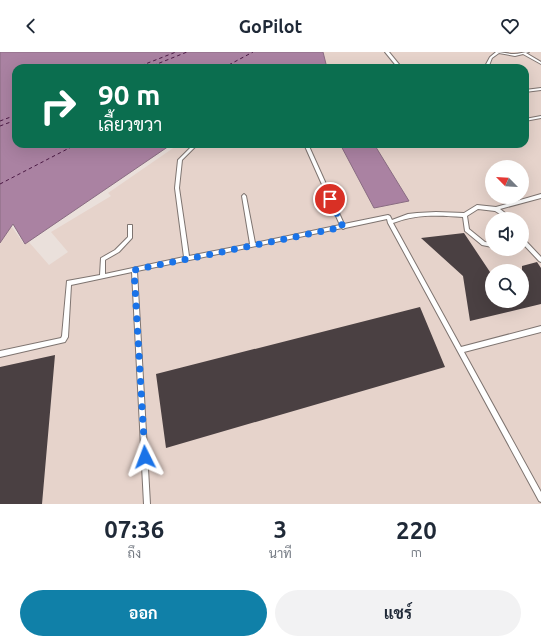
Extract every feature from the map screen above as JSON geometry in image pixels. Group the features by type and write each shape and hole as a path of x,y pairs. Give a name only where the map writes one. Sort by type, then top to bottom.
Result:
{"lane":[{"path":"387,52 397,64"},
{"path":"488,64 491,58 498,52 512,55 525,53 541,63"},
{"path":"529,90 541,89"},
{"path":"529,120 541,118"},
{"path":"187,259 177,188 180,160 192,148"},
{"path":"308,148 343,227"},
{"path":"244,196 254,245"},
{"path":"390,222 400,217 431,212 464,215 477,207 496,209 541,196"},
{"path":"496,209 500,212"},
{"path":"464,215 466,230 485,244"},
{"path":"0,354 63,340 65,336 69,283 388,217 541,499"},
{"path":"102,276 103,259 117,251 130,238 130,226"},
{"path":"529,247 541,260"},
{"path":"134,270 147,504"},
{"path":"460,350 541,329"}],"shaded area":[{"path":"0,52 323,52 326,64 12,64 12,148 166,148 25,244 13,224 0,243"},
{"path":"323,52 541,52 541,504 0,504 0,237 2,233 12,227 24,244 28,241 49,265 68,252 51,232 111,196 108,193 173,148 529,148 529,64 325,64"},
{"path":"342,148 376,148 409,201 374,208"}],"building":[{"path":"464,233 485,264 485,308 524,308 470,321 463,276 421,238"},
{"path":"537,262 541,268 541,304 529,307 529,264"},
{"path":"420,307 445,367 166,448 156,374"},
{"path":"55,355 42,504 0,504 0,367"}],"ferry route":[{"path":"145,64 176,52"},
{"path":"157,64 187,52"},
{"path":"230,64 253,52"},
{"path":"0,121 12,116"},
{"path":"0,126 12,122"},
{"path":"0,184 69,148"}],"route":[{"path":"145,457 134,270 343,227 330,199"}]}
